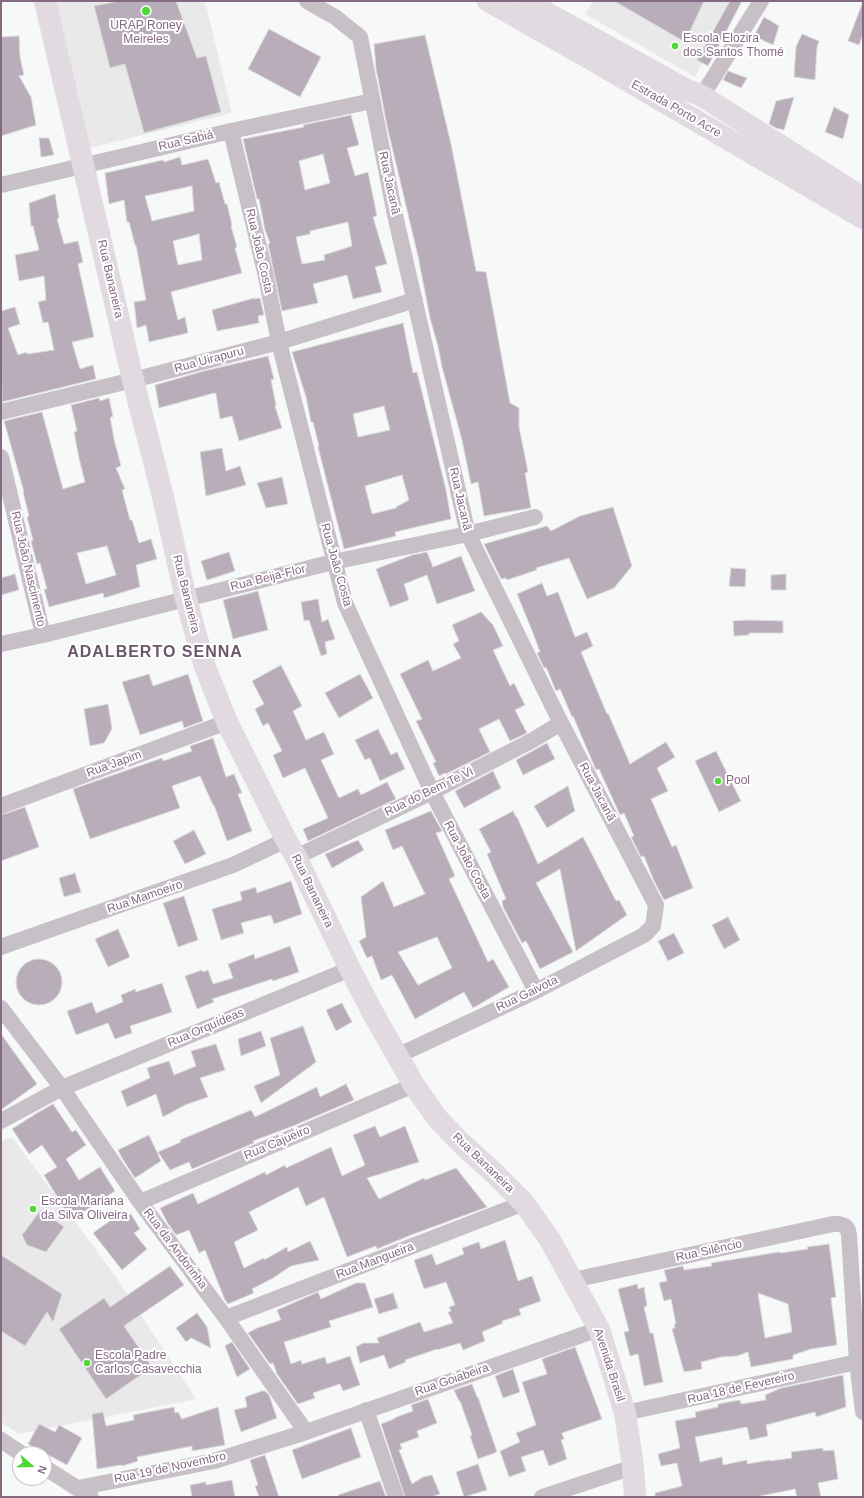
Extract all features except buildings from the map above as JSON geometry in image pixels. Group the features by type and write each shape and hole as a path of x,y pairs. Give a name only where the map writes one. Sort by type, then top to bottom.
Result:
{"street":[{"name":"Rua Bananeira","path":"45,1 133,380 163,497 186,599 205,667 227,722 350,968 414,1085 437,1118 524,1204"},
{"name":"Rua Jacanã","path":"307,1 335,17 360,37 395,215 468,534 561,724 656,905 653,926"},
{"name":"Estrada Porto Acre","path":"488,1 863,218"},
{"name":"Estrada Porto Acre","path":"525,1 685,89 702,96 863,198"},
{"path":"702,96 760,1"},
{"name":"Rua Sabiá","path":"1,184 231,131 372,101"},
{"name":"Rua João Costa","path":"231,131 265,272 279,342 333,562 345,603 432,792 536,991"},
{"name":"Rua Uirapuru","path":"1,412 279,342 415,300"},
{"name":"Rua João Nascimento","path":"1,457 44,635"},
{"name":"Rua Beija-Flor","path":"1,644 44,635 333,562 468,534 536,517"},
{"name":"Rua Japim","path":"1,806 227,722"},
{"name":"Rua do Bem Te Vi","path":"291,849 432,792 561,724"},
{"name":"Rua Mamoeiro","path":"1,947 233,865 291,849"},
{"name":"Rua Gaivota","path":"397,1056 536,991 644,935 653,926"},
{"name":"Rua Orquídeas","path":"1,1121 62,1088 350,968"},
{"name":"Rua da Andorinha","path":"1,1008 62,1088 140,1202 226,1318 306,1432"},
{"name":"Rua Cajueiro","path":"140,1202 414,1085"},
{"name":"Avenida Brasil","path":"524,1204 550,1240 599,1329 625,1413 633,1467 635,1497"},
{"name":"Rua Mangueira","path":"226,1318 524,1204"},
{"name":"Rua Silêncio","path":"573,1280 833,1224 839,1224 845,1226 849,1235 857,1362"},
{"name":"Rua Goiabeira","path":"306,1432 599,1329"},
{"path":"857,1362 863,1412"},
{"name":"Rua 18 de Fevereiro","path":"625,1413 857,1362"},
{"path":"366,1410 396,1497"},
{"name":"Rua 19 de Novembro","path":"85,1492 214,1461 306,1432"},
{"path":"1,1440 12,1447"},
{"path":"542,1497 633,1467"},
{"path":"52,1472 85,1492"}],"shaded area":[{"path":"55,1 205,1 232,113 90,148"},
{"name":"Escola Elozira dos Santos Thomé","path":"593,1 733,1 695,77 585,14"},
{"name":"Escola Padre Carlos Casavecchia","path":"12,1137 116,1277 196,1399 19,1434 1,1422 1,1141"}],"place":[{"name":"URAP Roney Meireles","path":"146,11"},
{"name":"Escola Elozira dos Santos Thomé","path":"675,46"},
{"name":"Pool","path":"718,781"},
{"name":"Escola Mariana da Silva Oliveira","path":"33,1209"},
{"name":"Escola Padre Carlos Casavecchia","path":"87,1363"}],"district":[{"name":"ADALBERTO SENNA","path":"155,653"}]}
